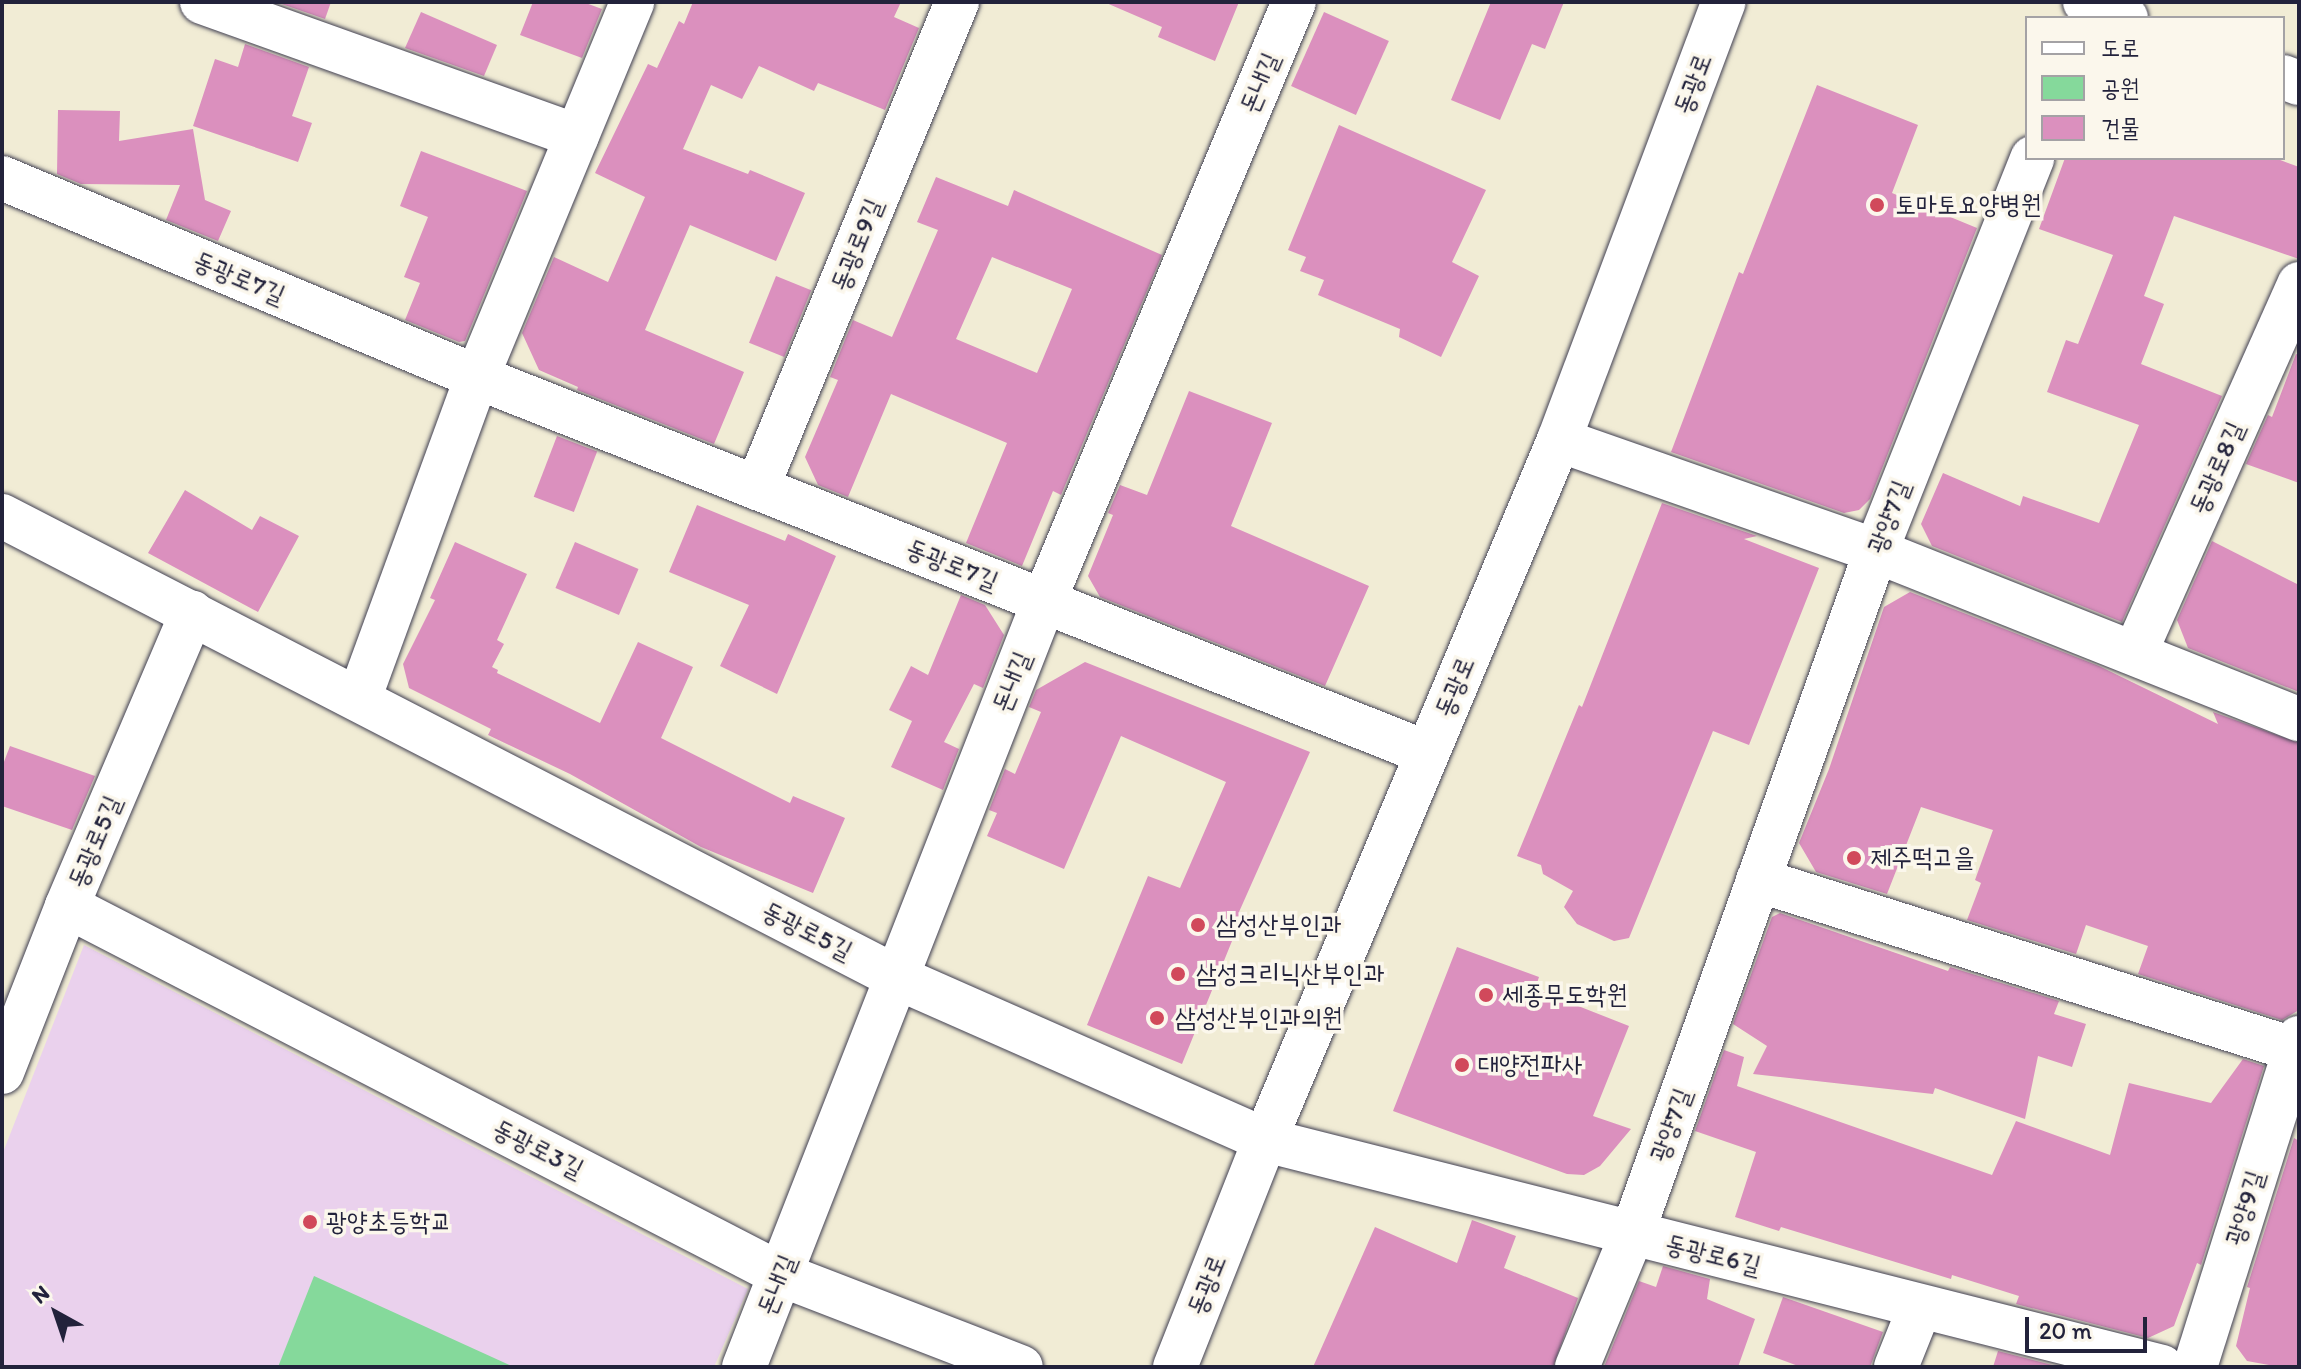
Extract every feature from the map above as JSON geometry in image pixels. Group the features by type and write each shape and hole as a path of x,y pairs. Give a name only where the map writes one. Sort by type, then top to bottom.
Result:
{"street":[{"path":"202,2 577,136"},
{"path":"359,699 477,377 632,2"},
{"name":"동광로9길","path":"757,488 957,2"},
{"name":"돈내길","path":"744,1367 1044,601 1294,2"},
{"name":"동광로","path":"1175,1367 1265,1140 1559,440 1724,2"},
{"name":"광양7길","path":"1577,1367 1632,1234 1876,551 2031,160"},
{"name":"동광로7길","path":"2,178 477,377 1427,753"},
{"name":"동광로8길","path":"2135,653 2299,284"},
{"path":"1559,440 1876,551 2299,719"},
{"name":"동광로5길","path":"2,516 896,977 1265,1140"},
{"name":"동광로5길","path":"2,1072 67,906 192,613"},
{"path":"1758,880 2297,1046"},
{"name":"동광로3길","path":"67,906 782,1275 1021,1367"},
{"name":"광양9길","path":"2195,1367 2297,1046"},
{"name":"동광로6길","path":"1265,1140 2162,1367"},
{"path":"1896,1367 1920,1307"}],"shaded area":[{"name":"광양초등학교","path":"84,945 748,1289 714,1367 2,1367 2,1155"}],"green space":[{"path":"314,1276 514,1367 278,1367"}],"building":[{"path":"276,2 331,2 325,19"},
{"path":"533,2 583,2 602,9 582,58 520,35"},
{"path":"693,2 901,2 894,17 919,28 885,110 818,83 814,91 759,66 742,99 711,85 683,149 748,174 750,170 805,193 776,261 690,225 645,330 744,372 714,444 577,390 578,387 539,370 522,333 554,257 608,282 645,197 595,173 648,64 657,68 679,21 684,24"},
{"path":"1104,2 1239,2 1215,61 1158,37 1162,27"},
{"path":"1491,2 1564,2 1545,49 1532,44 1500,120 1451,100"},
{"path":"421,12 497,45 484,76 405,48"},
{"path":"1324,12 1389,41 1356,115 1291,86"},
{"path":"245,44 309,67 292,116 312,123 298,162 193,126 215,59 238,67"},
{"path":"1817,85 1918,125 1892,193 1977,228 1870,499 1859,510 1844,513 1671,452 1739,272 1743,274"},
{"path":"58,110 120,111 119,141 193,129 205,200 231,211 218,241 166,220 180,185 81,184 57,174"},
{"path":"1339,125 1486,190 1452,262 1479,276 1441,357 1399,337 1400,329 1318,295 1324,280 1300,271 1306,257 1288,250"},
{"path":"421,151 527,191 465,341 459,342 405,320 420,283 404,277 428,217 400,206"},
{"path":"2064,160 2280,160 2299,167 2299,259 2174,216 2144,296 2164,304 2141,364 2222,396 2122,622 1932,546 1921,524 1943,473 2020,506 2023,496 2099,523 2139,425 2047,392 2066,340 2078,344 2113,255 2039,229"},
{"path":"936,177 1008,206 1014,190 1162,255 1061,495 1053,491 1022,566 966,543 1007,443 891,394 848,497 818,485 805,457 838,380 830,377 853,320 892,337 938,230 917,222","holes":["992,257 1072,289 1037,373 956,339"]},
{"path":"776,276 811,290 784,357 749,343"},
{"path":"2296,354 2299,355 2299,483 2246,464 2268,415 2272,417"},
{"path":"1189,391 1272,423 1231,526 1369,586 1325,686 1100,597 1088,576 1113,515 1108,513 1120,485 1147,495"},
{"path":"557,436 597,451 574,512 534,497"},
{"path":"185,490 252,530 260,516 299,536 258,612 148,553"},
{"path":"1662,503 1757,536 1744,539 1819,568 1749,745 1713,731 1629,938 1614,941 1577,924 1564,907 1573,891 1543,874 1541,865 1517,856 1579,705 1582,707"},
{"path":"697,505 785,541 788,534 836,556 777,694 720,666 749,605 669,572"},
{"path":"2212,541 2299,585 2299,692 2188,648 2177,620"},
{"path":"455,542 527,574 497,640 504,644 492,667 498,670 497,673 600,723 638,642 693,667 661,738 790,803 793,796 845,818 813,893 701,847 570,774 488,735 491,729 409,688 403,664 435,600 430,598"},
{"path":"575,542 639,569 619,615 555,588"},
{"path":"1910,592 2099,666 2218,724 2213,712 2299,743 2299,1010 2282,1020 2138,974 2148,946 2086,925 2076,954 1967,920 1981,883 1975,880 1993,830 1921,807 1887,894 1816,872 1799,843 1829,769 1884,607"},
{"path":"961,595 985,605 1004,635 983,688 974,684 944,742 959,749 943,790 891,767 912,721 889,710 911,666 928,675"},
{"path":"1085,662 1310,752 1239,912 1243,914 1182,1064 1087,1025 1148,876 1180,888 1226,782 1121,736 1064,869 987,836 997,813 989,810 1005,769 1015,774 1041,712 1029,707 1036,690"},
{"path":"10,746 95,776 72,830 2,806 2,767"},
{"path":"1780,913 1948,971 1950,967 2059,1001 2054,1014 2086,1024 2072,1067 2038,1056 2025,1119 1935,1088 1933,1094 1753,1074 1767,1046 1733,1024 1772,917"},
{"path":"1457,947 1539,977 1535,989 1629,1026 1593,1116 1631,1129 1600,1166 1584,1175 1567,1174 1393,1111"},
{"path":"1724,1050 1744,1057 1737,1086 1992,1175 2016,1121 2110,1155 2129,1083 2211,1103 2243,1059 2264,1066 2201,1265 2197,1263 2174,1326 2148,1338 2016,1304 2019,1296 1952,1275 1951,1279 1781,1227 1779,1231 1735,1217 1756,1152 1695,1131"},
{"path":"2294,1138 2299,1141 2299,1367 2280,1367 2247,1361 2236,1346 2250,1288 2247,1287"},
{"path":"1472,1220 1516,1236 1504,1268 1578,1298 1553,1367 1313,1367 1375,1227 1457,1263"},
{"path":"1663,1266 1710,1279 1707,1299 1755,1319 1738,1367 1604,1367 1639,1281 1656,1287"},
{"path":"1783,1297 1883,1332 1870,1367 1801,1367 1763,1353"},
{"path":"1998,1351 2060,1367 1993,1367"}],"place":[{"name":"토마토요양병원","path":"1877,205"},
{"name":"제주떡고을","path":"1854,858"},
{"name":"삼성산부인과","path":"1198,925"},
{"name":"삼성크리닉산부인과","path":"1178,974"},
{"name":"세종무도학원","path":"1486,995"},
{"name":"삼성산부인과의원","path":"1157,1018"},
{"name":"대양전파사","path":"1462,1065"},
{"name":"광양초등학교","path":"310,1222"}]}
